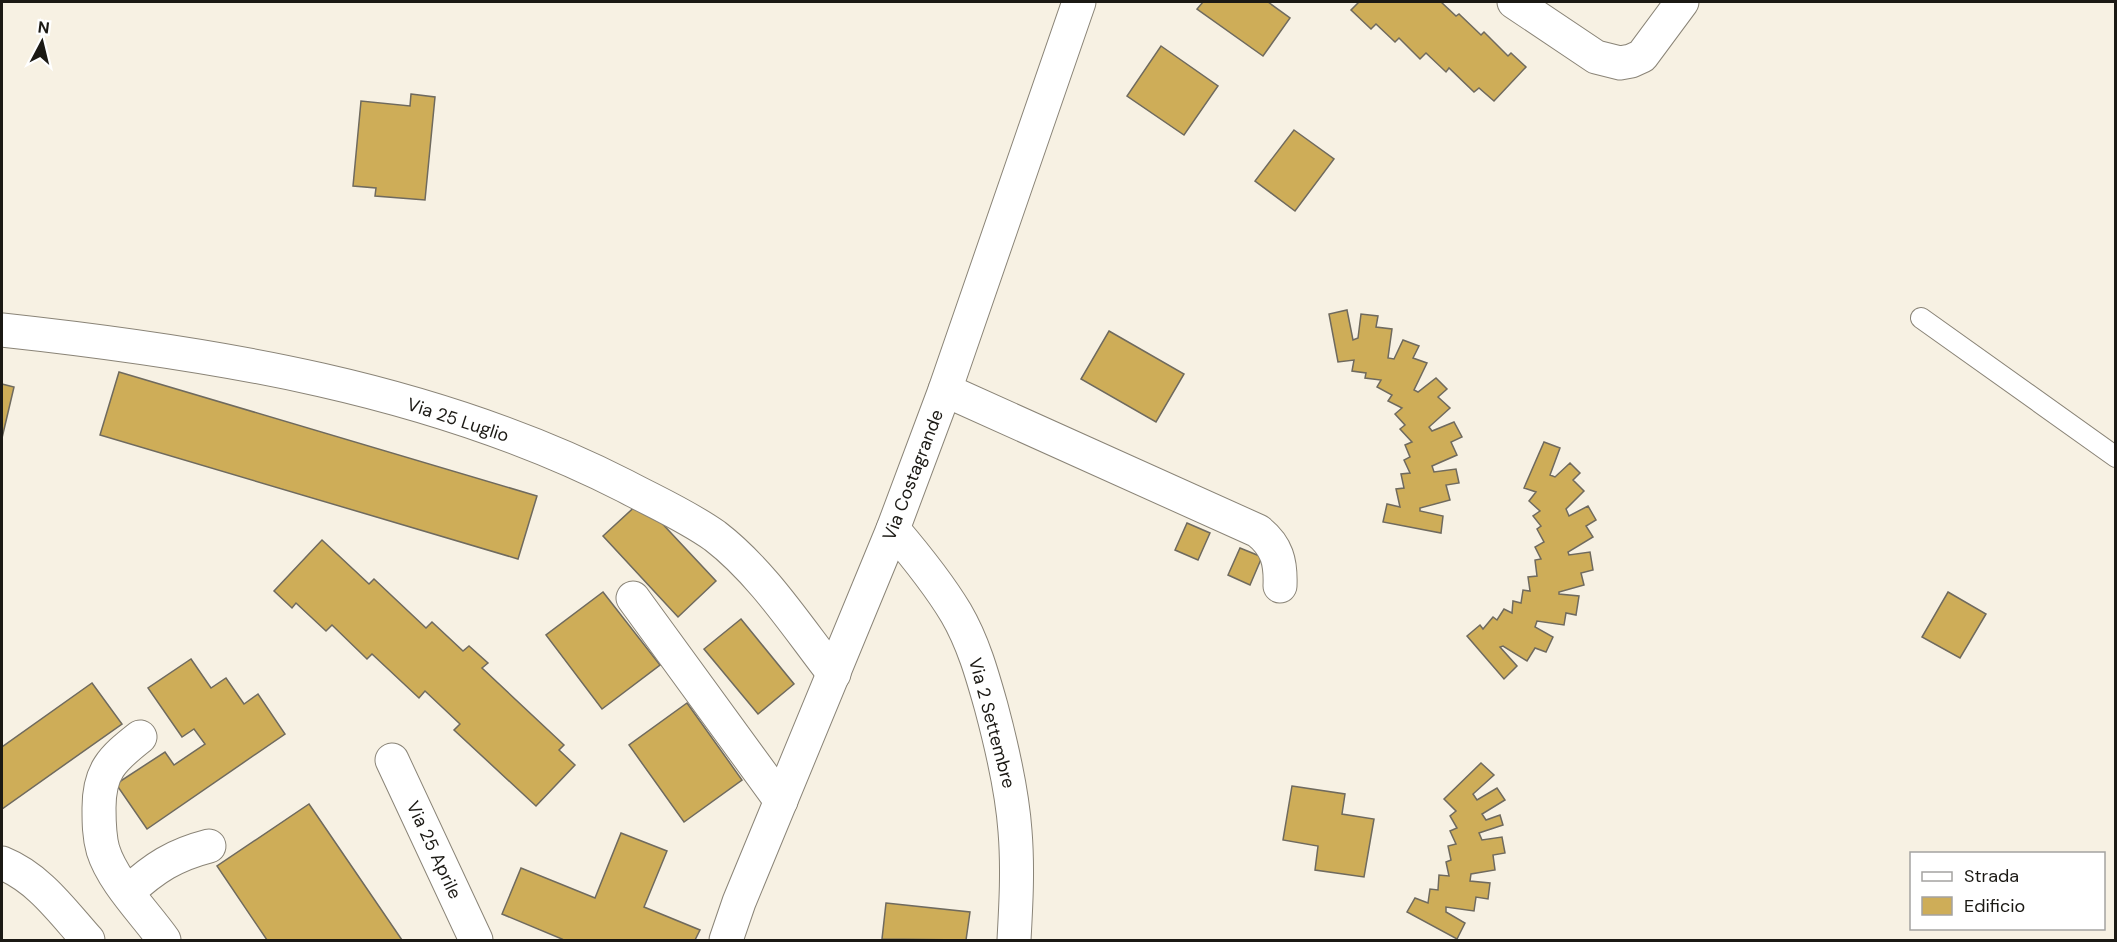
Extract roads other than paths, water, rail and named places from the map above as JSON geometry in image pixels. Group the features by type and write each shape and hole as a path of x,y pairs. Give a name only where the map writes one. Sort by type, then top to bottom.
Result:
{"street":[{"name":"Via Costagrande","path":"726,940 739,902 893,529 945,390 1079,2"},
{"path":"1514,2 1596,57 1620,63 1642,56 1682,2"},
{"name":"Via 25 Luglio","path":"2,330 146,347 314,379 421,407 537,446 650,499 715,537 754,573 834,674"},
{"path":"945,390 1250,526 1272,544 1280,565 1280,586"},
{"name":"Via 2 Settembre","path":"893,529 950,603 963,626 982,672 1000,744 1013,811 1017,881 1014,940"},
{"path":"633,598 781,801"},
{"path":"140,737 109,765 102,780 99,795 102,848 109,866 164,940"},
{"name":"Via 25 Aprile","path":"392,760 476,940"},
{"path":"128,892 164,863 185,853 209,846"},
{"path":"2,863 35,882 88,940"}],"lane":[{"path":"1921,318 2115,457"}]}
